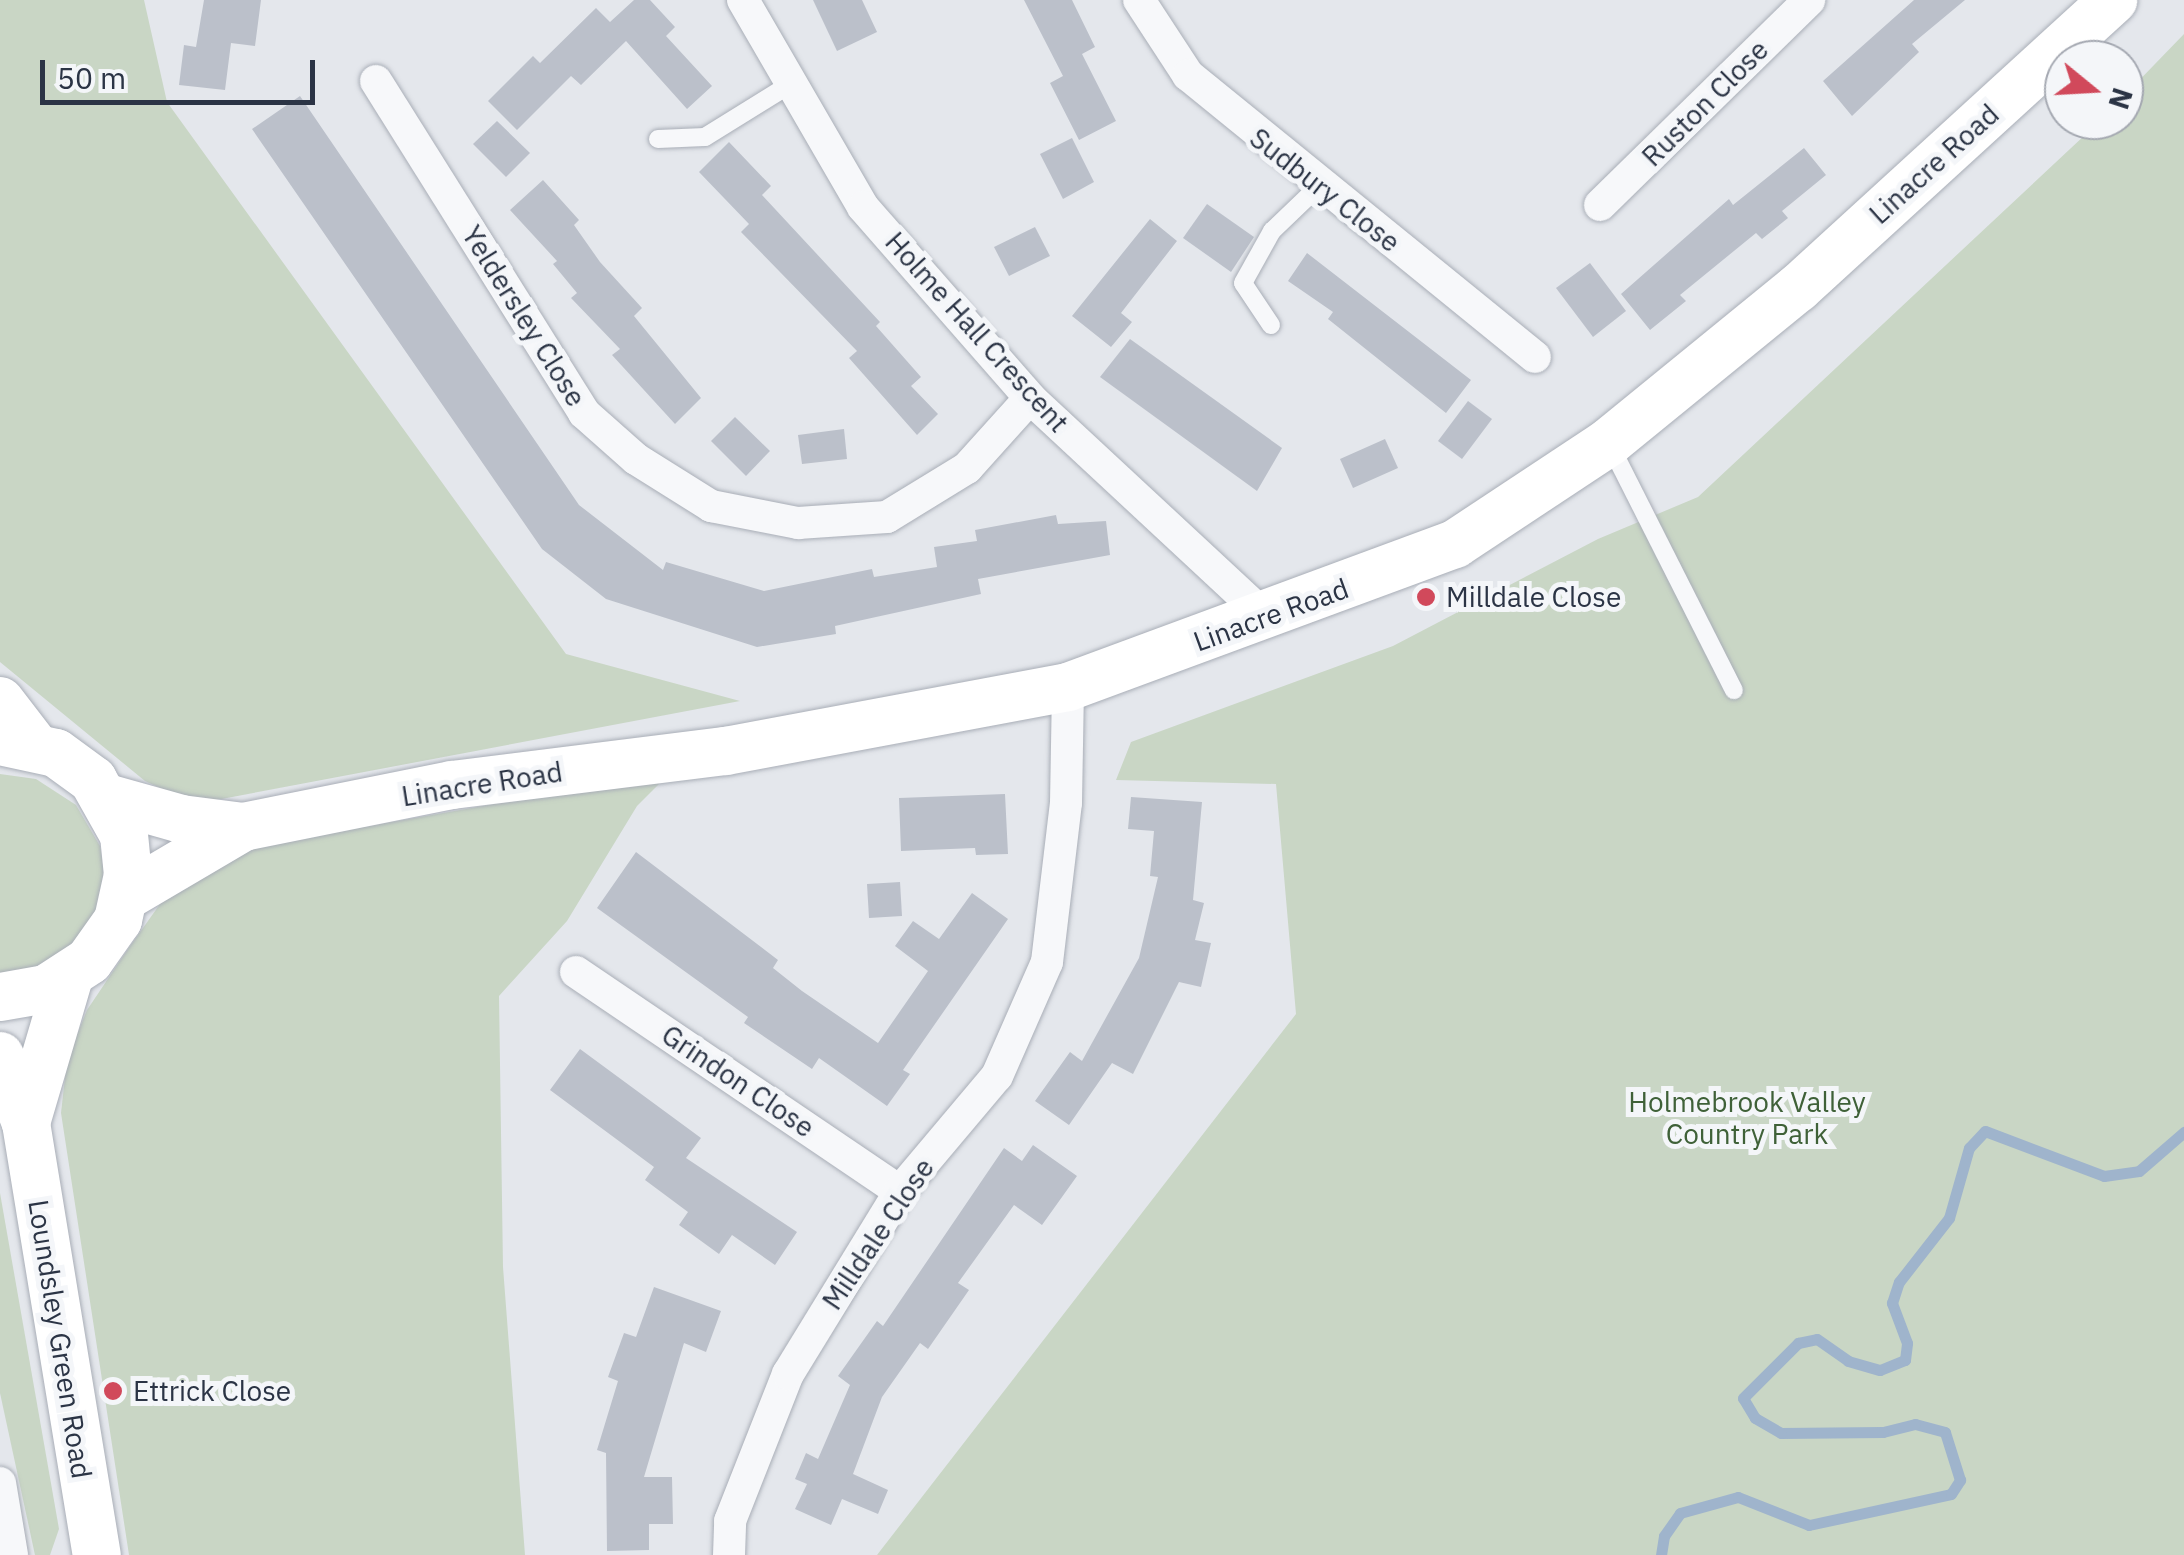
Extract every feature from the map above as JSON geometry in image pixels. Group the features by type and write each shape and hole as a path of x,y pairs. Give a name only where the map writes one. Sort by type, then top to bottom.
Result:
{"street":[{"name":"Holme Hall Crescent","path":"744,0 863,207 1030,398 1267,618"},
{"name":"Sudbury Close","path":"1139,0 1188,75 1319,186 1535,357"},
{"name":"Ruston Close","path":"1600,205 1809,0"},
{"name":"Linacre Road","path":"107,798 181,820 243,827 452,785 726,751 1068,687 1267,618 1456,544 1609,442 1798,288 2113,0"},
{"name":"Yeldersley Close","path":"376,80 584,413 636,459 711,506 798,523 887,517 967,468 1030,398"},
{"name":"Milldale Close","path":"728,1555 730,1521 788,1374 900,1191 997,1076 1048,962 1066,803 1068,687"},
{"path":"0,700 17,743 76,765 107,798 126,845 126,896 106,942 69,976 46,989 0,997"},
{"name":"Linacre Road","path":"126,896 243,827"},
{"name":"Grindon Close","path":"576,972 900,1191"},
{"name":"Loundsley Green Road","path":"26,1124 69,976"},
{"name":"Loundsley Green Road","path":"0,1056 26,1124 97,1555"},
{"path":"0,1483 12,1555"}],"lane":[{"path":"658,139 705,137 792,83"},
{"path":"1271,325 1243,283 1272,231 1319,186"},
{"path":"1609,442 1734,690"}],"green space":[{"path":"0,0 144,0 167,102 566,654 740,701 195,804 145,781 0,662"},
{"name":"Holmebrook Valley Country Park","path":"2184,34 2184,1555 877,1555 1296,1014 1276,784 1116,780 1131,742 1393,646 1598,539 1698,497 2080,140 2144,140 2144,75"},
{"path":"670,773 637,806 567,921 499,996 503,1267 525,1555 129,1555 61,1113 67,1060 87,1010 128,949 170,890 244,848"},
{"path":"0,774 36,779 76,805 100,846 104,871 94,917 80,938 42,966 0,973"},
{"path":"0,1193 59,1529 50,1555 35,1555 0,1393"}],"building":[{"path":"204,0 261,0 255,46 231,43 225,90 179,85 184,45 196,47"},
{"path":"634,0 650,0 675,27 666,36 712,86 687,109 626,41 581,85 571,76 517,130 488,101 533,56 540,63 596,8 610,22"},
{"path":"813,0 862,0 877,32 837,51"},
{"path":"1024,0 1072,0 1095,47 1082,54 1116,121 1079,140 1050,83 1063,76"},
{"path":"1914,0 1965,0 1912,44 1919,52 1852,116 1823,81"},
{"path":"300,96 579,505 663,570 666,562 764,591 872,569 874,577 937,567 934,547 977,541 975,530 1056,515 1058,524 1106,521 1110,555 978,579 981,594 835,626 836,634 757,647 606,599 542,549 252,129"},
{"path":"497,121 530,153 506,177 473,144"},
{"path":"1072,138 1094,182 1063,199 1040,154"},
{"path":"729,142 771,186 762,195 880,322 876,326 921,377 911,386 938,414 917,435 849,358 857,351 741,232 749,224 699,172"},
{"path":"1804,148 1826,175 1782,211 1788,218 1762,239 1756,233 1680,295 1686,301 1650,330 1621,294 1729,199 1733,205"},
{"path":"543,180 579,220 574,225 600,262 642,308 634,316 701,398 675,424 612,355 620,349 571,298 577,293 553,264 557,261 510,210"},
{"path":"1207,204 1254,237 1231,272 1183,238"},
{"path":"1150,219 1177,241 1121,313 1132,322 1111,347 1072,316"},
{"path":"1035,227 1050,256 1009,276 994,247"},
{"path":"1307,253 1471,380 1446,413 1328,319 1333,312 1288,281"},
{"path":"1590,263 1626,311 1593,337 1556,288"},
{"path":"1130,339 1282,448 1257,491 1100,377"},
{"path":"1468,401 1492,419 1462,459 1438,441"},
{"path":"735,417 770,451 746,476 711,441"},
{"path":"844,429 847,459 802,464 798,435"},
{"path":"1385,439 1398,468 1353,488 1340,459"},
{"path":"1005,794 1008,854 976,855 975,848 901,851 899,798"},
{"path":"1131,797 1202,802 1193,900 1204,903 1195,940 1211,943 1201,987 1179,982 1133,1074 1112,1063 1069,1125 1035,1101 1070,1052 1082,1061 1139,958 1158,877 1150,876 1154,831 1128,829"},
{"path":"636,852 778,960 773,968 802,991 878,1043 928,971 895,946 913,921 939,939 972,893 1008,919 903,1070 910,1074 887,1106 819,1058 812,1069 744,1023 748,1017 597,908"},
{"path":"900,882 902,916 869,918 867,884"},
{"path":"580,1049 701,1138 686,1158 797,1232 775,1265 732,1235 719,1254 679,1225 688,1212 645,1180 654,1167 550,1090"},
{"path":"1033,1145 1077,1176 1042,1225 1014,1205 958,1283 969,1290 928,1349 920,1343 882,1397 853,1474 888,1490 878,1514 842,1499 831,1525 795,1509 807,1484 795,1479 806,1453 818,1459 850,1385 838,1376 877,1321 883,1326 1004,1148 1022,1161"},
{"path":"654,1287 721,1311 706,1352 684,1343 644,1477 672,1477 673,1524 649,1524 649,1550 607,1551 606,1453 597,1450 618,1381 608,1377 624,1333 636,1337"}],"waterway":[{"path":"1661,1555 1664,1536 1680,1513 1738,1497 1809,1525 1951,1494 1960,1480 1945,1432 1915,1424 1883,1432 1781,1433 1755,1418 1743,1398 1798,1343 1817,1339 1848,1361 1880,1370 1905,1360 1907,1343 1892,1303 1899,1282 1949,1218 1969,1148 1985,1131 2104,1176 2139,1171 2184,1132"}],"place":[{"name":"Milldale Close","path":"1426,597"},
{"name":"Ettrick Close","path":"113,1391"}]}
